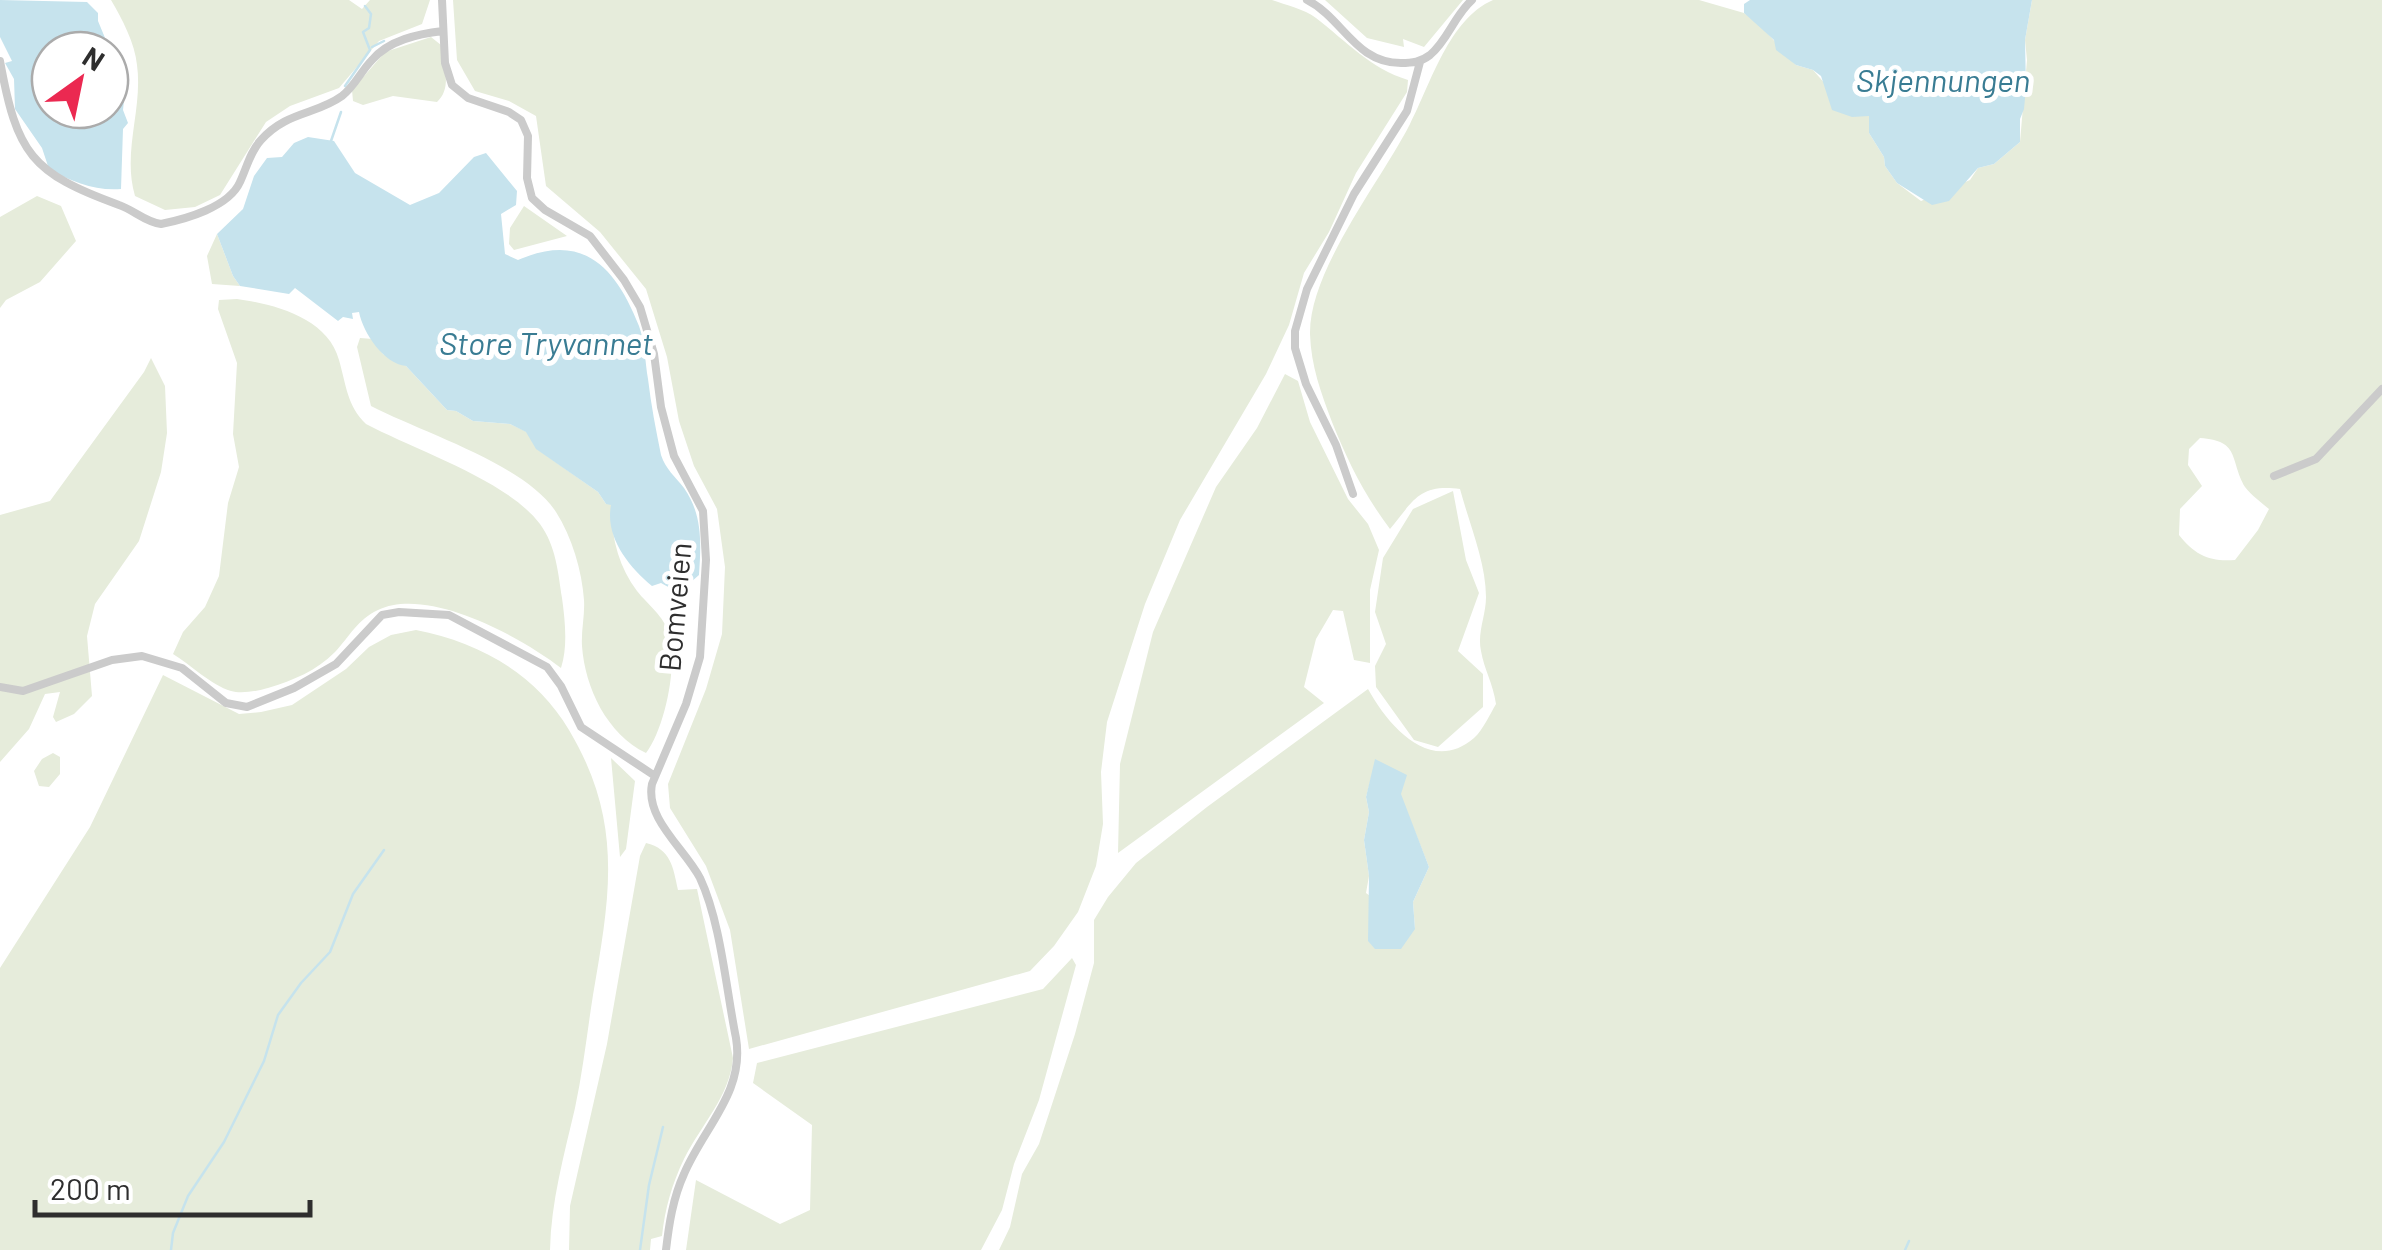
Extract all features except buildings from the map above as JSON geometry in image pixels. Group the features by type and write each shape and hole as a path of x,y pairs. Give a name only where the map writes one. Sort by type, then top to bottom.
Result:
{"street":[{"path":"0,62 12,118 37,163 75,189 161,224 224,202 237,189 252,153 268,133 296,114 340,98 374,57 387,48 442,31 442,0"},
{"path":"1307,0 1372,58 1396,63 1420,62 1434,51 1457,15 1472,0"},
{"name":"Bomveien","path":"442,31 446,70 456,90 521,120 528,136 527,178 532,198 590,236 633,295 652,344 659,397 674,456 702,511 706,560 700,657 686,704 655,776"},
{"path":"1352,494 1336,444 1306,384 1295,348 1295,331 1307,289 1354,194 1408,110 1420,62"},
{"path":"2274,476 2316,460 2382,388"},
{"path":"0,688 23,690 112,660 142,656 182,668 226,703 247,707 284,693 336,664 382,615 399,612 449,615 465,620 546,668 561,686 581,727 655,776 650,794 654,810 689,860 705,892 738,1056 732,1088 684,1171 674,1200 666,1250"}],"green space":[{"path":"111,0 349,0 362,9 370,0 430,0 422,24 379,41 339,88 290,106 266,122 220,195 195,207 165,210 135,196 131,163 137,65 130,30"},
{"path":"453,0 1272,0 1311,15 1370,61 1408,80 1407,92 1356,173 1329,232 1304,273 1289,325 1266,374 1180,520 1145,604 1107,722 1101,772 1103,824 1096,866 1078,912 1030,971 749,1049 730,930 706,866 670,808 668,784 706,689 722,634 725,567 717,509 694,466 679,421 667,357 646,289 600,232 546,186 536,116 509,101 475,91 457,60"},
{"path":"1325,0 1463,0 1424,47 1403,39 1404,47 1367,38"},
{"path":"1493,0 1699,0 1744,13 1796,65 1813,70 1827,86 1870,116 1869,133 1884,157 1885,166 1897,183 1921,201 1970,180 1978,168 1994,164 2020,142 2025,40 2032,0 2382,0 2382,1250 999,1250 1010,1227 1022,1174 1039,1144 1075,1034 1094,963 1094,920 1136,863 1368,689 1399,731 1427,749 1442,751 1458,748 1474,738 1496,704 1480,644 1486,597 1483,570 1460,489 1435,489 1419,496 1390,529 1365,491 1338,436 1317,379 1310,334 1321,282 1334,254 1410,124 1443,54 1464,22","holes":["2200,438 2228,447 2245,487 2269,509 2235,560 2203,556 2179,535 2180,509 2202,486 2188,465 2189,449","1376,760 1400,794 1429,867 1413,902 1415,929 1366,893 1366,797"]},
{"path":"431,37 441,45 446,75 445,90 437,102 393,96 363,105 353,101 352,90 385,52"},
{"path":"37,196 61,206 76,241 40,282 6,300 0,308 0,217"},
{"path":"524,206 567,236 514,250 509,244 510,228"},
{"path":"217,234 240,286 212,284 207,256"},
{"path":"237,299 283,309 312,324 333,346 351,402 366,424 506,493 540,524 558,569 565,624 561,668 523,642 473,618 422,605 399,604 378,610 359,623 320,665 259,690 231,691 173,654 183,632 205,607 219,576 228,503 239,467 233,434 237,363 218,309 219,300"},
{"path":"360,338 373,339 383,354 406,366 447,410 473,421 510,424 527,432 537,449 598,492 606,504 612,504 612,526 620,560 630,581 663,622 671,647 671,679 664,713 646,753 609,722 593,693 582,646 581,578 571,543 556,512 541,495 498,464 371,406 357,347"},
{"path":"151,358 165,386 167,433 161,472 139,541 95,604 87,636 92,696 74,714 56,722 53,717 60,692 45,694 29,729 0,762 0,515 50,501"},
{"path":"1285,374 1298,381 1310,422 1348,499 1368,524 1379,550 1370,590 1370,663 1354,660 1343,611 1333,610 1316,639 1304,687 1324,703 1118,853 1120,764 1153,632 1216,487 1257,428"},
{"path":"1453,491 1466,560 1479,593 1458,651 1483,674 1483,707 1438,747 1414,740 1376,687 1375,666 1386,644 1375,612 1383,558 1413,509"},
{"path":"416,630 483,652 540,692 556,710 587,764 605,828 608,860 604,925 580,1080 555,1196 550,1250 0,1250 0,968 90,827 163,675 239,714 261,712 292,705 346,669 369,647 391,635"},
{"path":"53,753 60,757 60,774 49,787 39,786 34,771 42,759"},
{"path":"611,758 635,781 626,849 620,857"},
{"path":"646,843 666,854 678,890 697,889 733,1058 731,1072 721,1098 680,1168 662,1236 651,1239 650,1250 569,1250 570,1206 607,1044 640,856"},
{"path":"1072,958 1076,965 1039,1100 1014,1164 1002,1210 981,1250 686,1250 696,1180 780,1224 810,1210 812,1125 753,1083 757,1063 1043,989"}],"water":[{"path":"0,0 87,2 98,13 102,30 30,30 30,130 123,130 121,189 84,185 49,169 42,148 15,109 14,79 5,63 12,61 0,37"},
{"name":"Skjennungen","path":"1750,0 2032,0 2025,40 2026,88 2020,142 1994,164 1978,168 1949,201 1932,205 1897,183 1869,133 1869,116 1852,117 1832,110 1821,76 1776,50 1774,40 1744,13 1744,4"},
{"name":"Store Tryvannet","path":"308,137 334,141 355,173 410,205 439,193 474,157 486,153 517,191 516,205 501,214 505,254 518,260 541,252 579,253 607,271 630,305 641,332 661,455 695,509 700,541 699,575 691,582 670,588 661,583 652,586 620,549 611,528 611,505 598,492 536,449 526,432 510,424 473,421 447,410 406,366 390,360 376,346 359,312 352,313 353,319 343,317 338,321 295,288 289,294 240,286 217,234 243,209 254,176 267,158 282,157 294,143"},
{"path":"1375,759 1407,775 1401,794 1429,867 1413,902 1415,929 1401,949 1375,949 1368,941 1369,876 1364,840 1369,812 1366,797"}],"waterway":[{"path":"345,86 370,50 363,32 369,28 371,14 365,6"},
{"path":"372,47 384,41"},
{"path":"331,141 341,112"},
{"path":"171,1250 173,1233 188,1196 224,1142 264,1061 278,1015 330,952 353,894 384,850"},
{"path":"640,1250 649,1185 663,1127"},
{"path":"1905,1250 1909,1241"}]}
